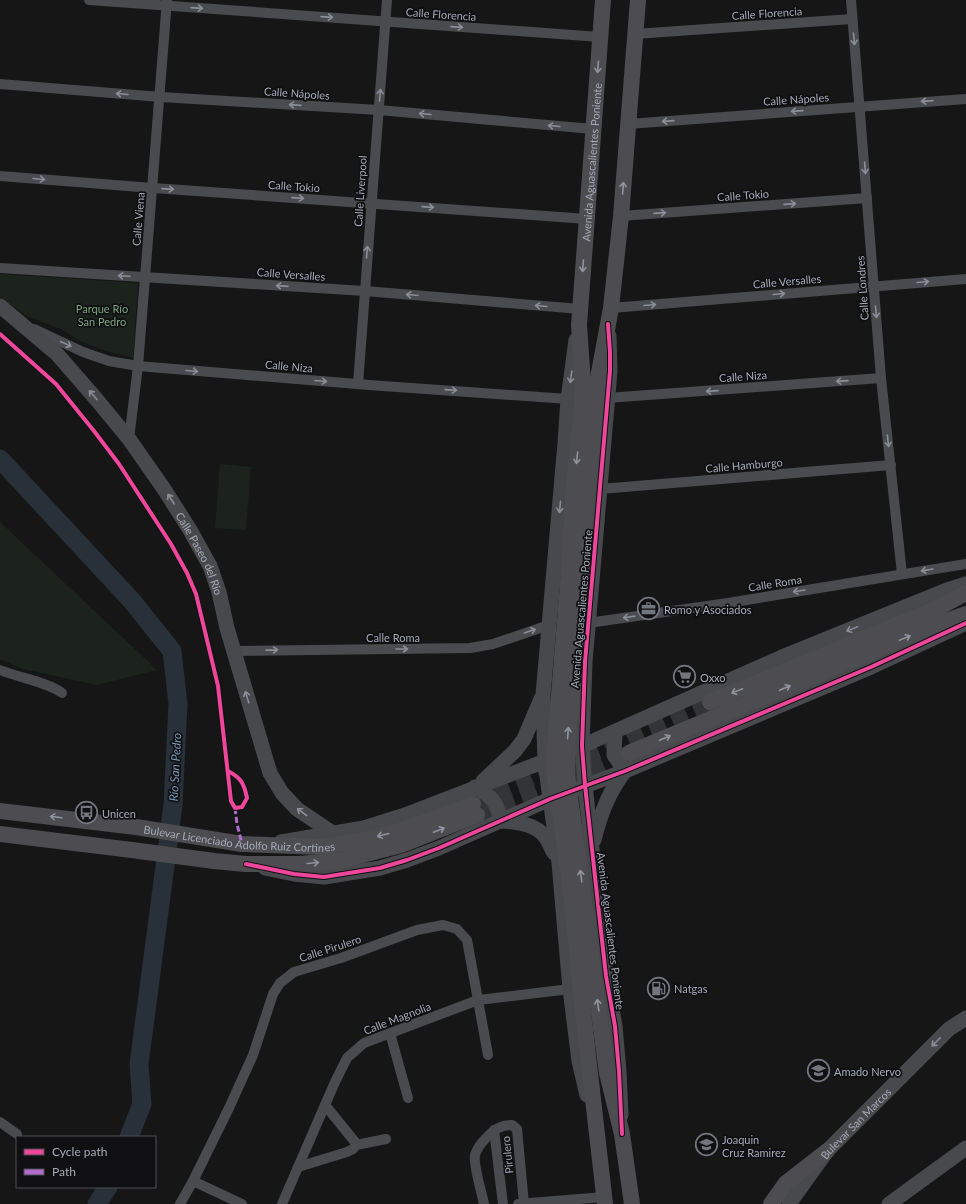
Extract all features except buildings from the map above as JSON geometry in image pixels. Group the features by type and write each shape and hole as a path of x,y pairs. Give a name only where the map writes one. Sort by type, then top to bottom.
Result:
{"main road":[{"name":"Avenida Aguascalientes Poniente","path":"603,0 579,325 583,384 581,419 574,484 568,584 555,744 555,776 572,900 604,1201"},
{"name":"Avenida Aguascalientes Poniente","path":"632,1204 622,1134 607,1073 567,774 568,741 585,516 598,378 610,316 621,216 638,0"},
{"path":"710,702 936,609 966,593"},
{"path":"629,753 943,622 966,614"},
{"name":"Bulevar Licenciado Adolfo Ruiz Cortines","path":"0,810 136,827 242,844 323,847 359,841 396,832 437,818 475,809 401,845 343,860 300,864 246,864 214,861 0,834"},
{"path":"770,1204 786,1183 826,1151"}],"street":[{"name":"Calle Florencia","path":"89,0 167,3 600,38"},
{"name":"Calle Liverpool","path":"358,384 387,0"},
{"name":"Calle Londres","path":"851,0 881,378 902,574"},
{"name":"Calle Viena","path":"129,439 138,366 167,3"},
{"name":"Calle Florencia","path":"635,34 852,19"},
{"name":"Calle Nápoles","path":"0,84 160,97 379,110 593,129"},
{"name":"Calle Nápoles","path":"628,124 966,98"},
{"name":"Calle Tokio","path":"0,176 587,219"},
{"name":"Calle Tokio","path":"621,216 867,198"},
{"name":"Calle Versalles","path":"0,268 365,291 580,309"},
{"name":"Calle Versalles","path":"610,316 874,286 966,279"},
{"name":"Calle Paseo del Río","path":"0,306 57,354 97,400 129,439 179,512 210,566 219,592 233,651 270,773 282,793 298,810 334,834"},
{"name":"Avenida Aguascalientes Poniente","path":"610,316 610,352 607,398 585,662 582,746 606,976 619,1071 622,1134"},
{"name":"Calle Niza","path":"18,321 83,352 109,361 138,366 568,399"},
{"name":"Avenida Aguascalientes Poniente","path":"579,325 568,399 566,443 543,695 545,762 559,863 570,989 579,1061 596,1129"},
{"name":"Calle Niza","path":"607,398 881,378"},
{"name":"Calle Hamburgo","path":"600,489 891,465"},
{"name":"Calle Roma","path":"588,623 728,603 966,564"},
{"name":"Bulevar Licenciado Adolfo Ruiz Cortines","path":"264,845 364,828 405,815 475,787 545,762 782,657 947,590 966,584"},
{"name":"Bulevar Licenciado Adolfo Ruiz Cortines","path":"246,864 294,874 324,876 354,873 380,868 407,860 439,848 550,799 625,771 872,667 966,623"},
{"name":"Calle Roma","path":"233,651 470,648 493,644 549,625"},
{"path":"546,659 559,666 568,668 585,662"},
{"path":"0,670 56,688 62,693"},
{"path":"543,695 524,739 515,751 475,787 488,794 494,801 501,821 516,822 539,830 546,837 559,863"},
{"path":"592,849 596,830 609,795 615,783 625,771 614,756 615,732"},
{"path":"559,863 563,842 568,838 580,836 587,841 592,849"},
{"name":"Calle Pirulero","path":"180,1204 229,1108 252,1055 273,994 280,983 294,972 341,958 417,930 443,925 456,929 467,940 488,1055"},
{"name":"Calle Magnolia","path":"282,1204 335,1082 347,1058 364,1043 478,1000 570,989"},
{"name":"Bulevar San Marcos","path":"789,1204 826,1151 949,1029 966,1018"},
{"path":"390,1033 408,1098"},
{"path":"325,1105 355,1142 356,1146"},
{"path":"0,1122 17,1134"},
{"name":"Pirulero","path":"484,1204 475,1163 475,1155 481,1143 494,1130 503,1125 512,1125 517,1129 524,1204"},
{"name":"Pirulero","path":"494,1130 503,1204"},
{"path":"298,1167 347,1152 356,1146 386,1139"},
{"path":"889,1204 966,1148"},
{"path":"193,1181 242,1204"},
{"path":"518,1204 604,1201"}],"green space":[{"name":"Parque Río San Pedro","path":"0,274 138,283 133,358 106,351 80,341 63,330 27,316 0,297"},
{"path":"220,464 251,467 246,530 215,528"},
{"path":"0,522 157,670 97,685 23,669 0,659"}],"waterway":[{"name":"Río San Pedro","path":"0,459 132,601 172,651 178,704 173,805 139,1064 142,1104 129,1136"},
{"name":"Río San Pedro","path":"97,1204 107,1188"}],"tunnel":[{"path":"473,804 710,702"},
{"path":"477,815 629,753"}],"marked path":[{"path":"235,808 242,844"}],"cycle path":[{"path":"608,324 610,371 585,662 582,746 606,976 615,1026 622,1134"},
{"path":"0,334 56,384 94,431 119,464 171,544 187,573 196,594 218,686 231,801 235,808 242,807 247,798 245,788 239,779 228,771"},
{"path":"246,864 294,874 324,877 380,868 407,860 439,848 550,799 625,771 871,667 966,623"}],"place":[{"name":"Romo y Asociados","path":"649,609"},
{"name":"Oxxo","path":"685,677"},
{"name":"Unicen","path":"86,813"},
{"name":"Natgas","path":"658,988"},
{"name":"Amado Nervo","path":"819,1071"},
{"name":"Joaquin Cruz Ramirez","path":"707,1145"}]}
